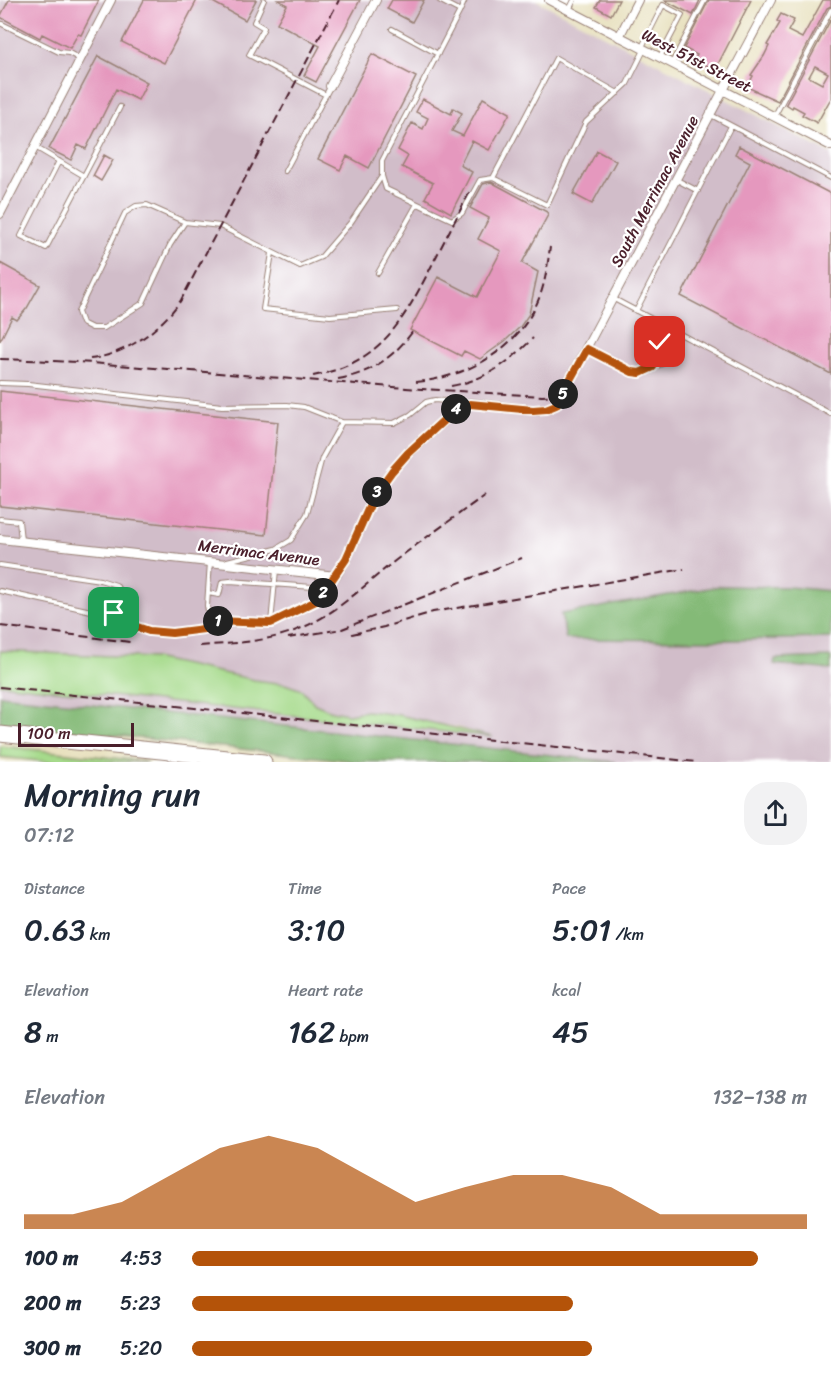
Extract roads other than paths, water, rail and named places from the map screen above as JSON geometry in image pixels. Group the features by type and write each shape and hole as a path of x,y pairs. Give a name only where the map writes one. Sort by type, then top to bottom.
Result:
{"highway":[{"path":"0,734 264,762"}],"street":[{"path":"0,214 111,0"},
{"path":"328,90 376,0"},
{"name":"West 51st Street","path":"549,0 774,117 830,142"},
{"path":"619,37 638,0"},
{"name":"South Merrimac Avenue","path":"470,404 533,410 556,405 771,0"},
{"name":"Merrimac Avenue","path":"0,538 336,576 374,496 392,471 456,409 470,404"}],"lane":[{"path":"264,0 254,22 264,28 249,55 328,90 285,171"},
{"path":"439,0 460,11"},
{"path":"465,0 382,161 382,176 386,189 452,220 462,213 480,180 493,178 547,205 586,122 627,84 663,5 682,15 660,58"},
{"path":"568,10 574,0"},
{"path":"672,64 705,0"},
{"path":"774,117 831,9"},
{"path":"0,23 59,52 69,53 80,59"},
{"path":"392,29 438,54"},
{"path":"493,178 556,58 618,93"},
{"path":"59,161 21,236 46,248 120,107"},
{"path":"711,116 831,178"},
{"path":"636,311 731,126"},
{"path":"34,147 84,176"},
{"path":"185,222 170,245 143,303 104,328 92,328 82,322 78,312 125,213 136,206 147,205 185,222 220,226 300,267 321,257 351,222 382,176"},
{"path":"677,180 698,191"},
{"path":"378,273 417,204"},
{"path":"272,253 263,309 330,316 397,310"},
{"path":"614,299 831,414"},
{"path":"667,342 673,331"},
{"path":"653,367 652,358 660,342 667,342"},
{"path":"587,349 632,372 640,373 662,364 671,348 667,342"},
{"path":"0,383 28,384 222,406 287,405 304,407 342,422 394,423 410,415 426,402 435,400 470,404"},
{"path":"221,563 276,549 291,540 307,514 322,458 342,422"},
{"path":"0,519 19,521 21,541"},
{"path":"210,561 209,616 215,621 271,623 318,600 336,576"},
{"path":"0,565 100,580 116,585 122,595 117,610 114,613 105,614 0,591"},
{"path":"271,623 276,570"},
{"path":"208,593 219,595 222,582 231,581 327,588"},
{"path":"117,610 134,626 149,631 172,633 204,629 215,621"}],"railway":[{"path":"90,359 117,352 142,339 153,331 181,300 339,0"},
{"path":"313,376 355,362 385,339 398,324 409,308 470,191"},
{"path":"416,382 436,379 475,366 508,343 522,329 541,293 550,247"},
{"path":"338,379 361,373 380,363 398,349 413,331"},
{"path":"451,386 486,375 515,355 533,338"},
{"path":"0,359 79,362 406,388 542,396 573,394"},
{"path":"200,646 263,639 313,623 338,607 396,560 485,495"},
{"path":"288,638 342,629 522,558"},
{"path":"352,634 433,612 684,569"},
{"path":"0,626 130,642"},
{"path":"0,687 697,762"}]}
